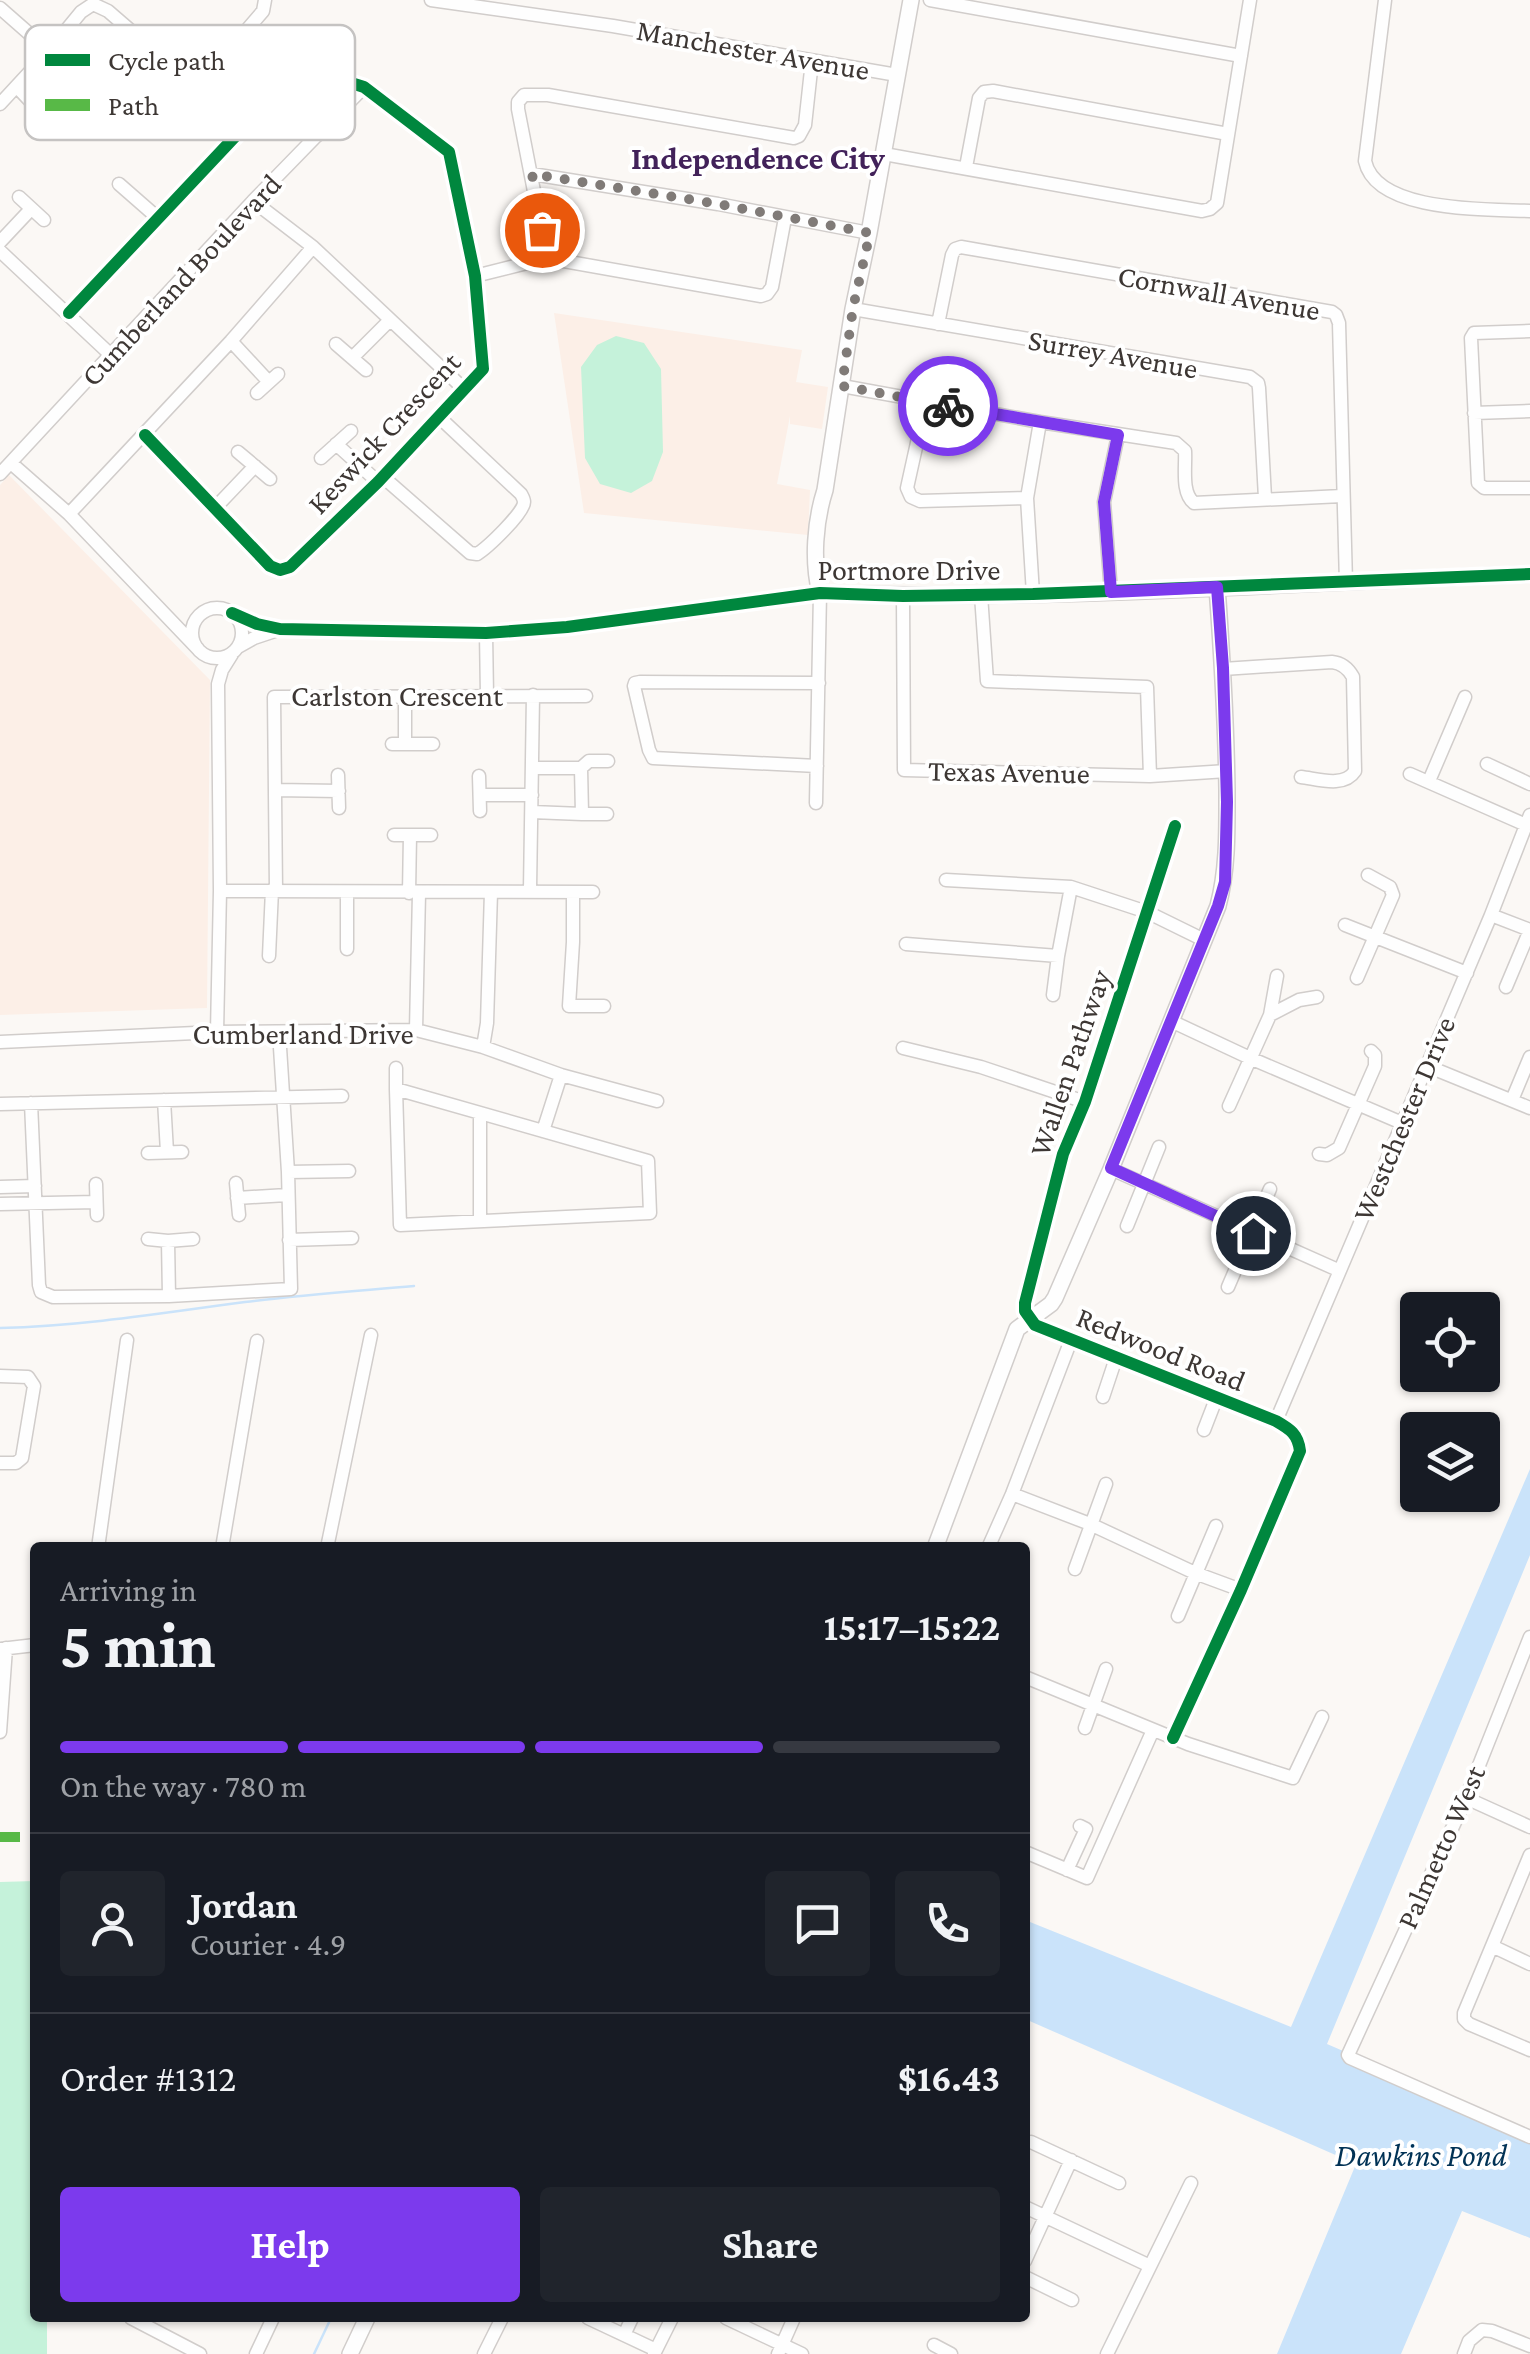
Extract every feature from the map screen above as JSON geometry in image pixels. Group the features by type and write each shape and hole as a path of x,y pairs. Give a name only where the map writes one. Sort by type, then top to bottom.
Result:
{"street":[{"path":"250,25 263,10 265,0"},
{"name":"Manchester Avenue","path":"432,0 897,75"},
{"path":"816,803 820,593 815,574 820,506 911,0"},
{"path":"930,0 996,6 1241,56"},
{"path":"884,154 1210,210 1217,203 1250,0"},
{"path":"1384,0 1365,161 1368,172 1383,188 1414,200 1530,211"},
{"path":"71,25 93,4 108,10 126,25"},
{"path":"0,8 25,30"},
{"path":"547,258 518,109 521,98 531,93 788,138 798,136 805,125 812,62"},
{"path":"0,104 25,78"},
{"name":"Keswick Crescent","path":"145,435 270,566 280,570 290,567 380,480 484,369 475,276 449,152 355,84"},
{"path":"17,87 25,96"},
{"name":"Cumberland Boulevard","path":"355,97 364,87"},
{"path":"966,166 978,98 984,92 1228,134"},
{"name":"Keswick Crescent","path":"68,314 231,140"},
{"name":"Cumberland Boulevard","path":"0,474 314,140"},
{"path":"532,174 870,233"},
{"path":"119,184 158,219"},
{"path":"20,197 44,220"},
{"path":"253,201 313,247 464,389"},
{"path":"0,242 32,208"},
{"path":"475,276 547,258 761,296 772,287 785,218"},
{"path":"69,514 313,247"},
{"name":"Cornwall Avenue","path":"938,324 952,254 961,247 1332,312 1339,323 1346,582"},
{"path":"0,251 112,356"},
{"name":"Surrey Avenue","path":"853,308 1254,380 1259,388 1265,498"},
{"path":"352,358 390,320"},
{"path":"1530,330 1472,335 1478,483 1480,487 1530,488"},
{"path":"231,341 274,378 256,394"},
{"path":"336,344 366,370"},
{"path":"842,386 1182,446 1186,494 1194,503 1342,496"},
{"path":"926,402 907,488 912,497 920,501 1026,498"},
{"path":"1474,413 1530,411"},
{"path":"336,444 476,554 522,510 524,499 438,417"},
{"path":"1033,594 1026,498 1040,422"},
{"path":"321,458 351,431"},
{"path":"1111,592 1104,502 1118,435"},
{"path":"238,452 270,479"},
{"path":"11,463 69,514 201,652 214,658 235,650"},
{"path":"216,507 255,466"},
{"name":"Portmore Drive","path":"232,613 280,629 486,633 567,627 820,593 903,596 1111,592 1530,574"},
{"path":"937,1542 1017,1329 1055,1298 1218,906 1225,882 1226,771 1217,587"},
{"path":"981,595 988,681 1147,686 1150,776"},
{"name":"Texas Avenue","path":"903,596 904,770 1150,776 1226,771"},
{"path":"164,615 199,616 215,608 232,613 242,629 218,684 220,891 216,1032"},
{"path":"199,616 192,632 218,684"},
{"name":"Portmore Drive","path":"235,650 280,629"},
{"path":"486,633 487,696"},
{"path":"1223,668 1338,662 1349,670 1354,772 1344,781 1301,778"},
{"path":"818,766 654,758 634,686 638,682 819,683"},
{"name":"Carlston Crescent","path":"530,890 533,695"},
{"name":"Carlston Crescent","path":"268,956 274,890 274,697 586,696"},
{"path":"1429,781 1465,696"},
{"path":"405,697 399,744 432,744"},
{"path":"532,768 581,768 589,761 608,761"},
{"path":"1487,764 1530,784"},
{"path":"581,768 582,814"},
{"path":"1410,774 1528,820"},
{"path":"338,775 338,808"},
{"path":"480,776 480,811"},
{"path":"276,790 338,790"},
{"path":"480,795 532,795"},
{"path":"532,812 607,814"},
{"name":"Westchester Drive","path":"1276,1421 1528,820"},
{"name":"Wallen Pathway","path":"1030,1319 1025,1303 1063,1154 1085,1102 1176,826"},
{"path":"394,835 431,835"},
{"path":"410,835 416,1030"},
{"path":"1357,978 1393,892 1368,876"},
{"path":"946,880 1072,887 1147,912 1204,940"},
{"path":"1054,995 1072,887"},
{"path":"220,891 592,892"},
{"path":"346,892 347,949"},
{"path":"482,1046 487,1024 490,892"},
{"path":"573,892 574,942 568,1006 604,1006"},
{"path":"1491,915 1530,930 1506,987"},
{"path":"1345,925 1467,972"},
{"path":"906,944 1058,956"},
{"path":"1230,1106 1270,1014 1277,976"},
{"path":"1270,1014 1298,1000 1317,997"},
{"path":"1172,1021 1402,1123"},
{"name":"Cumberland Drive","path":"0,1042 216,1032 416,1030 482,1046 561,1075 657,1101"},
{"path":"31,1103 38,1285 42,1292 53,1296 169,1296 291,1289 279,1032"},
{"path":"902,1048 981,1067 1085,1102"},
{"path":"1319,1154 1327,1155 1339,1148 1376,1060 1371,1052"},
{"path":"1512,1100 1530,1057"},
{"path":"1427,1066 1530,1108"},
{"path":"396,1068 396,1089 400,1225 650,1213 648,1161 396,1089"},
{"path":"543,1130 561,1075"},
{"path":"0,1104 342,1096"},
{"path":"148,1153 174,1152 164,1100"},
{"path":"480,1112 480,1221"},
{"path":"1127,1226 1159,1147"},
{"path":"1111,1168 1338,1270"},
{"path":"288,1172 349,1171"},
{"path":"236,1182 238,1215"},
{"path":"0,1204 36,1202 96,1208 96,1184"},
{"path":"0,1187 35,1186"},
{"path":"1228,1287 1270,1189"},
{"path":"237,1198 287,1195"},
{"path":"289,1240 352,1238"},
{"path":"148,1239 194,1239"},
{"path":"168,1241 169,1296"},
{"name":"Redwood Road","path":"1030,1319 1034,1325 1070,1340 1276,1421"},
{"path":"328,1542 371,1335"},
{"path":"99,1542 127,1340"},
{"path":"991,1542 1070,1340"},
{"path":"223,1542 258,1341"},
{"path":"1103,1397 1116,1358"},
{"path":"0,1376 28,1377 34,1386 22,1458 0,1462"},
{"path":"1204,1430 1216,1399"},
{"path":"1174,1738 1300,1451 1298,1438 1276,1421"},
{"path":"1075,1569 1106,1484"},
{"path":"1012,1494 1241,1590"},
{"path":"1178,1616 1216,1526"},
{"name":"Palmetto West","path":"1530,1637 1466,1798 1348,2051 1350,2058 1530,2136"},
{"path":"0,1732 3,1648 30,1645"},
{"path":"1084,1728 1106,1669"},
{"path":"1030,1680 1152,1730 1292,1778 1322,1716"},
{"path":"1030,1854 1087,1878 1152,1730"},
{"path":"1466,1798 1530,1827"},
{"path":"1067,1870 1086,1829 1080,1826"},
{"path":"1530,1855 1527,1872 1464,2013 1468,2024 1530,2050"},
{"path":"1492,1946 1530,1964"},
{"path":"1031,2142 1118,2183"},
{"path":"1030,2249 1071,2160"},
{"path":"1107,2354 1191,2183"},
{"path":"1030,2210 1150,2266"},
{"path":"1030,2279 1072,2300"},
{"path":"140,2322 200,2354"},
{"path":"256,2354 272,2322"},
{"path":"350,2354 366,2322"},
{"path":"484,2354 500,2322"},
{"path":"596,2322 655,2352 670,2322"},
{"path":"624,2335 630,2322"},
{"path":"746,2322 780,2349 802,2354"},
{"path":"780,2349 792,2322"},
{"path":"1464,2354 1468,2342 1482,2330 1530,2346"},
{"path":"934,2345 952,2354"}],"shaded area":[{"path":"554,313 802,350 796,382 828,387 822,429 790,424 790,416 777,484 810,490 808,535 584,513"},
{"path":"9,475 210,680 207,1008 0,1015 0,485"}],"green space":[{"path":"616,336 644,343 661,369 663,452 652,481 631,493 600,484 585,458 581,367 597,345"},
{"path":"30,1881 30,2322 47,2322 47,2354 0,2354 0,1882"}],"water":[{"name":"Dawkins Pond","path":"1530,1469 1530,1555 1327,2044 1530,2132 1530,2238 1462,2211 1401,2354 1277,2354 1356,2164 1030,2021 1030,1922 1291,2027"}],"waterway":[{"path":"0,1328 92,1322 414,1286"},
{"path":"314,2354 329,2322"}],"marked path":[{"path":"0,1837 30,1837"}],"cycle path":[{"path":"145,435 270,566 280,570 290,567 378,482 483,369 475,276 449,152 355,84"},
{"path":"69,313 232,140"},
{"path":"232,613 280,629 486,633 567,627 820,593 1033,594 1530,574"},
{"path":"1173,1738 1300,1451 1297,1440 1276,1421 1035,1325 1025,1311 1025,1303 1063,1154 1085,1102 1175,826"}],"way so far":[{"path":"542,230 532,174 870,233 853,308 842,386 948,406"}],"district":[{"name":"Independence City","path":"758,158"}],"route":[{"path":"948,406 1118,435 1104,502 1111,592 1217,587 1226,771 1225,882 1111,1168 1253,1233"}]}
